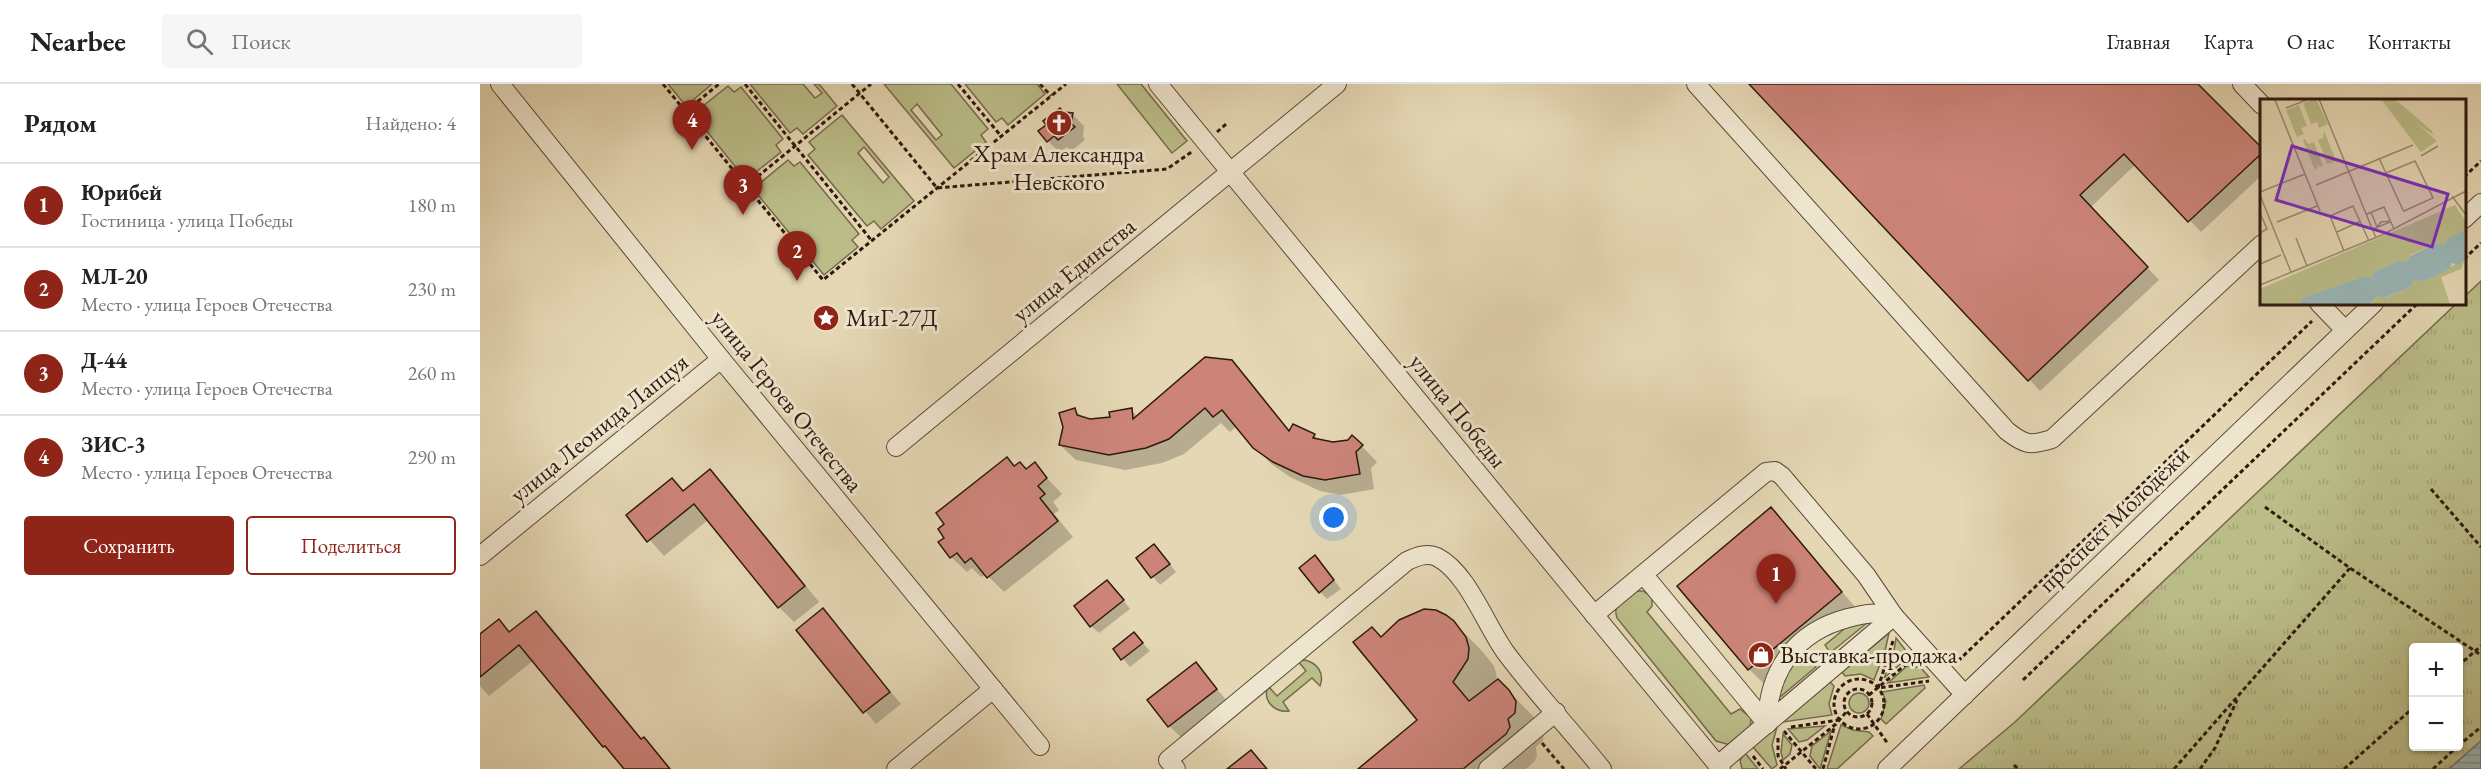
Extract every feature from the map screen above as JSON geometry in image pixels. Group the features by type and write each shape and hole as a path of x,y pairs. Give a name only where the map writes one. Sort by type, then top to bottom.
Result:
{"street":[{"name":"улица Героев Отечества","path":"500,84 721,359 1040,746"},
{"name":"улица Победы","path":"1158,84 1719,767"},
{"name":"улица Единства","path":"896,447 1337,84"},
{"path":"1695,84 2007,431 2022,443 2037,444 2052,439 2260,246"},
{"path":"2242,84 2260,103"},
{"path":"2466,217 2481,203"},
{"name":"проспект Молодёжи","path":"1887,769 2373,304"},
{"path":"2322,306 2345,330"},
{"name":"улица Леонида Лапцуя","path":"480,556 721,359"},
{"path":"1594,615 1766,472 1775,471 1782,476 1866,575 1894,616 1965,695"},
{"path":"1176,769 1168,760 1407,561 1421,555 1435,555 1454,572 1468,589 1505,651 1602,769"},
{"path":"1644,575 1775,727"},
{"path":"1775,727 1770,689 1784,661 1792,651 1823,627 1838,621 1870,614 1884,613 1894,616"},
{"path":"1719,767 1775,727 1894,616"},
{"path":"896,769 993,689"},
{"path":"1488,769 1556,712"}],"path":[{"path":"663,84 823,280 1066,84"},
{"path":"685,111 719,84"},
{"path":"745,84 872,241"},
{"path":"852,84 937,188"},
{"path":"746,186 872,84"},
{"path":"958,84 1001,136"},
{"path":"1041,84 1051,96"},
{"path":"937,188 1167,169 1226,124"},
{"path":"2466,175 2481,161"},
{"path":"2466,257 2481,243"},
{"path":"2023,680 2417,304"},
{"path":"1839,720 1834,703 1838,690 1854,680 1861,680 1878,688 1938,680 2322,306"},
{"path":"2431,489 2481,547"},
{"path":"2265,507 2350,568 2481,655"},
{"path":"2174,769 2350,568"},
{"path":"1775,727 1839,720 1855,729 1874,724 1882,714 1883,707 1878,688 1893,638"},
{"path":"2463,662 2481,646"},
{"path":"1869,695 1916,656"},
{"path":"1857,690 1869,695 1872,707 1867,714 1858,717 1847,711 1845,702 1849,694 1857,690"},
{"path":"2200,769 2215,748 2239,695"},
{"path":"1775,727 1776,748 1783,768 1836,724 1847,711"},
{"path":"2344,769 2409,711"},
{"path":"1823,769 1836,724"},
{"path":"1775,727 1816,769"},
{"path":"2463,742 2481,727"},
{"path":"1534,749 1542,743 1564,769"},
{"path":"2433,769 2453,751"},
{"path":"2014,765 2018,769"}],"green space":[{"path":"668,84 712,84 686,106"},
{"path":"750,84 803,84 815,98 822,93 814,84 819,84 837,106 803,134 797,128 790,133"},
{"path":"884,84 951,84 988,129 981,135 986,142 954,168","holes":["917,104 942,135 936,140 911,110"]},
{"path":"965,84 1037,84 1045,94 1008,125 1002,118 996,122"},
{"path":"1117,84 1141,84 1187,141 1172,153"},
{"path":"728,86 734,92 741,87 783,139 776,145 781,152 746,180 693,114"},
{"path":"842,115 914,201 881,229 874,221 867,226 808,155 815,149 809,142","holes":["864,147 889,177 883,183 858,153"]},
{"path":"788,160 794,166 800,162 859,234 852,240 858,247 824,275 753,189"},
{"path":"2481,281 2481,741 2449,769 1959,769 2015,722 2456,304 2466,304 2466,295"},
{"path":"1633,591 1643,591 1652,597 1652,606 1647,612 1731,714 1740,709 1751,718 1750,729 1730,745 1716,741 1617,618 1617,605"},
{"path":"1872,619 1830,653 1825,645 1843,630 1839,625"},
{"path":"1889,633 1874,680 1861,674 1845,676 1842,672"},
{"path":"1896,638 1907,652 1903,658 1904,661 1884,678 1893,658"},
{"path":"1806,654 1816,667 1773,703 1792,663 1795,665"},
{"path":"1305,660 1319,669 1320,686 1312,678 1283,702 1289,711 1275,708 1268,701 1268,686 1277,696 1306,671 1298,661"},
{"path":"1907,666 1914,668 1919,666 1929,677 1888,683"},
{"path":"1830,682 1834,686 1829,704 1832,715 1783,722"},
{"path":"1924,685 1925,688 1886,724 1881,719 1886,701 1882,692"},
{"path":"1859,693 1866,696 1869,703 1866,710 1859,713 1852,710 1849,703 1852,696"},
{"path":"1841,725 1853,730 1869,732 1873,736 1837,769 1827,769"},
{"path":"1825,726 1807,740 1799,742 1788,729"},
{"path":"1777,727 1772,745 1777,765 1772,769 1753,747"},
{"path":"1831,731 1820,769 1810,756 1812,746"},
{"path":"1783,734 1792,745 1790,754 1783,760 1781,752"},
{"path":"1745,753 1758,769 1742,769 1740,760"}],"water":[{"path":"2481,741 2481,769 2449,769"}],"building":[{"path":"1749,84 2198,84 2260,146 2260,155 2188,222 2124,154 2080,195 2148,267 2028,381"},
{"path":"1060,108 1063,112 1073,113 1071,123 1075,127 1058,140 1054,136 1047,142 1038,131 1046,125 1043,121"},
{"path":"1205,357 1232,360 1289,431 1293,424 1315,434 1313,438 1333,442 1348,440 1352,435 1363,445 1356,452 1360,474 1325,480 1303,476 1273,462 1253,448 1222,410 1213,417 1205,408 1169,439 1146,448 1109,455 1059,445 1063,427 1059,413 1075,408 1077,415 1090,419 1110,417 1109,412 1132,408 1133,419"},
{"path":"1007,457 1014,466 1020,462 1026,469 1035,462 1047,478 1038,486 1045,494 1040,498 1058,521 987,578 971,558 965,563 957,553 950,558 938,542 944,538 938,529 944,524 936,513"},
{"path":"710,469 805,586 778,608 694,504 647,542 626,515 672,478 683,491"},
{"path":"1771,507 1842,592 1748,670 1677,586"},
{"path":"1154,544 1170,564 1151,578 1136,558"},
{"path":"1315,555 1334,580 1319,593 1299,568"},
{"path":"1107,580 1124,600 1090,627 1074,606"},
{"path":"823,608 890,692 863,713 796,630"},
{"path":"1424,609 1436,610 1446,615 1454,621 1466,637 1469,648 1468,659 1453,682 1469,701 1498,679 1509,690 1516,701 1515,713 1508,719 1510,727 1506,734 1463,769 1358,769 1417,720 1353,642 1372,627 1381,637 1399,620"},
{"path":"536,611 641,739 644,737 670,769 624,769 605,746 603,747 519,645 480,677 480,634 499,619 509,632"},
{"path":"1134,632 1143,643 1121,660 1113,649"},
{"path":"1196,662 1217,689 1168,727 1147,700"},
{"path":"1251,750 1267,769 1227,769"}],"place":[{"name":"Храм Александра Невского","path":"1059,123"},
{"name":"ЗИС-3","path":"692,150"},
{"name":"Д-44","path":"743,215"},
{"name":"МЛ-20","path":"797,281"},
{"name":"МиГ-27Д","path":"826,318"},
{"name":"Юрибей","path":"1776,604"},
{"name":"Выставка-продажа","path":"1761,655"}]}
